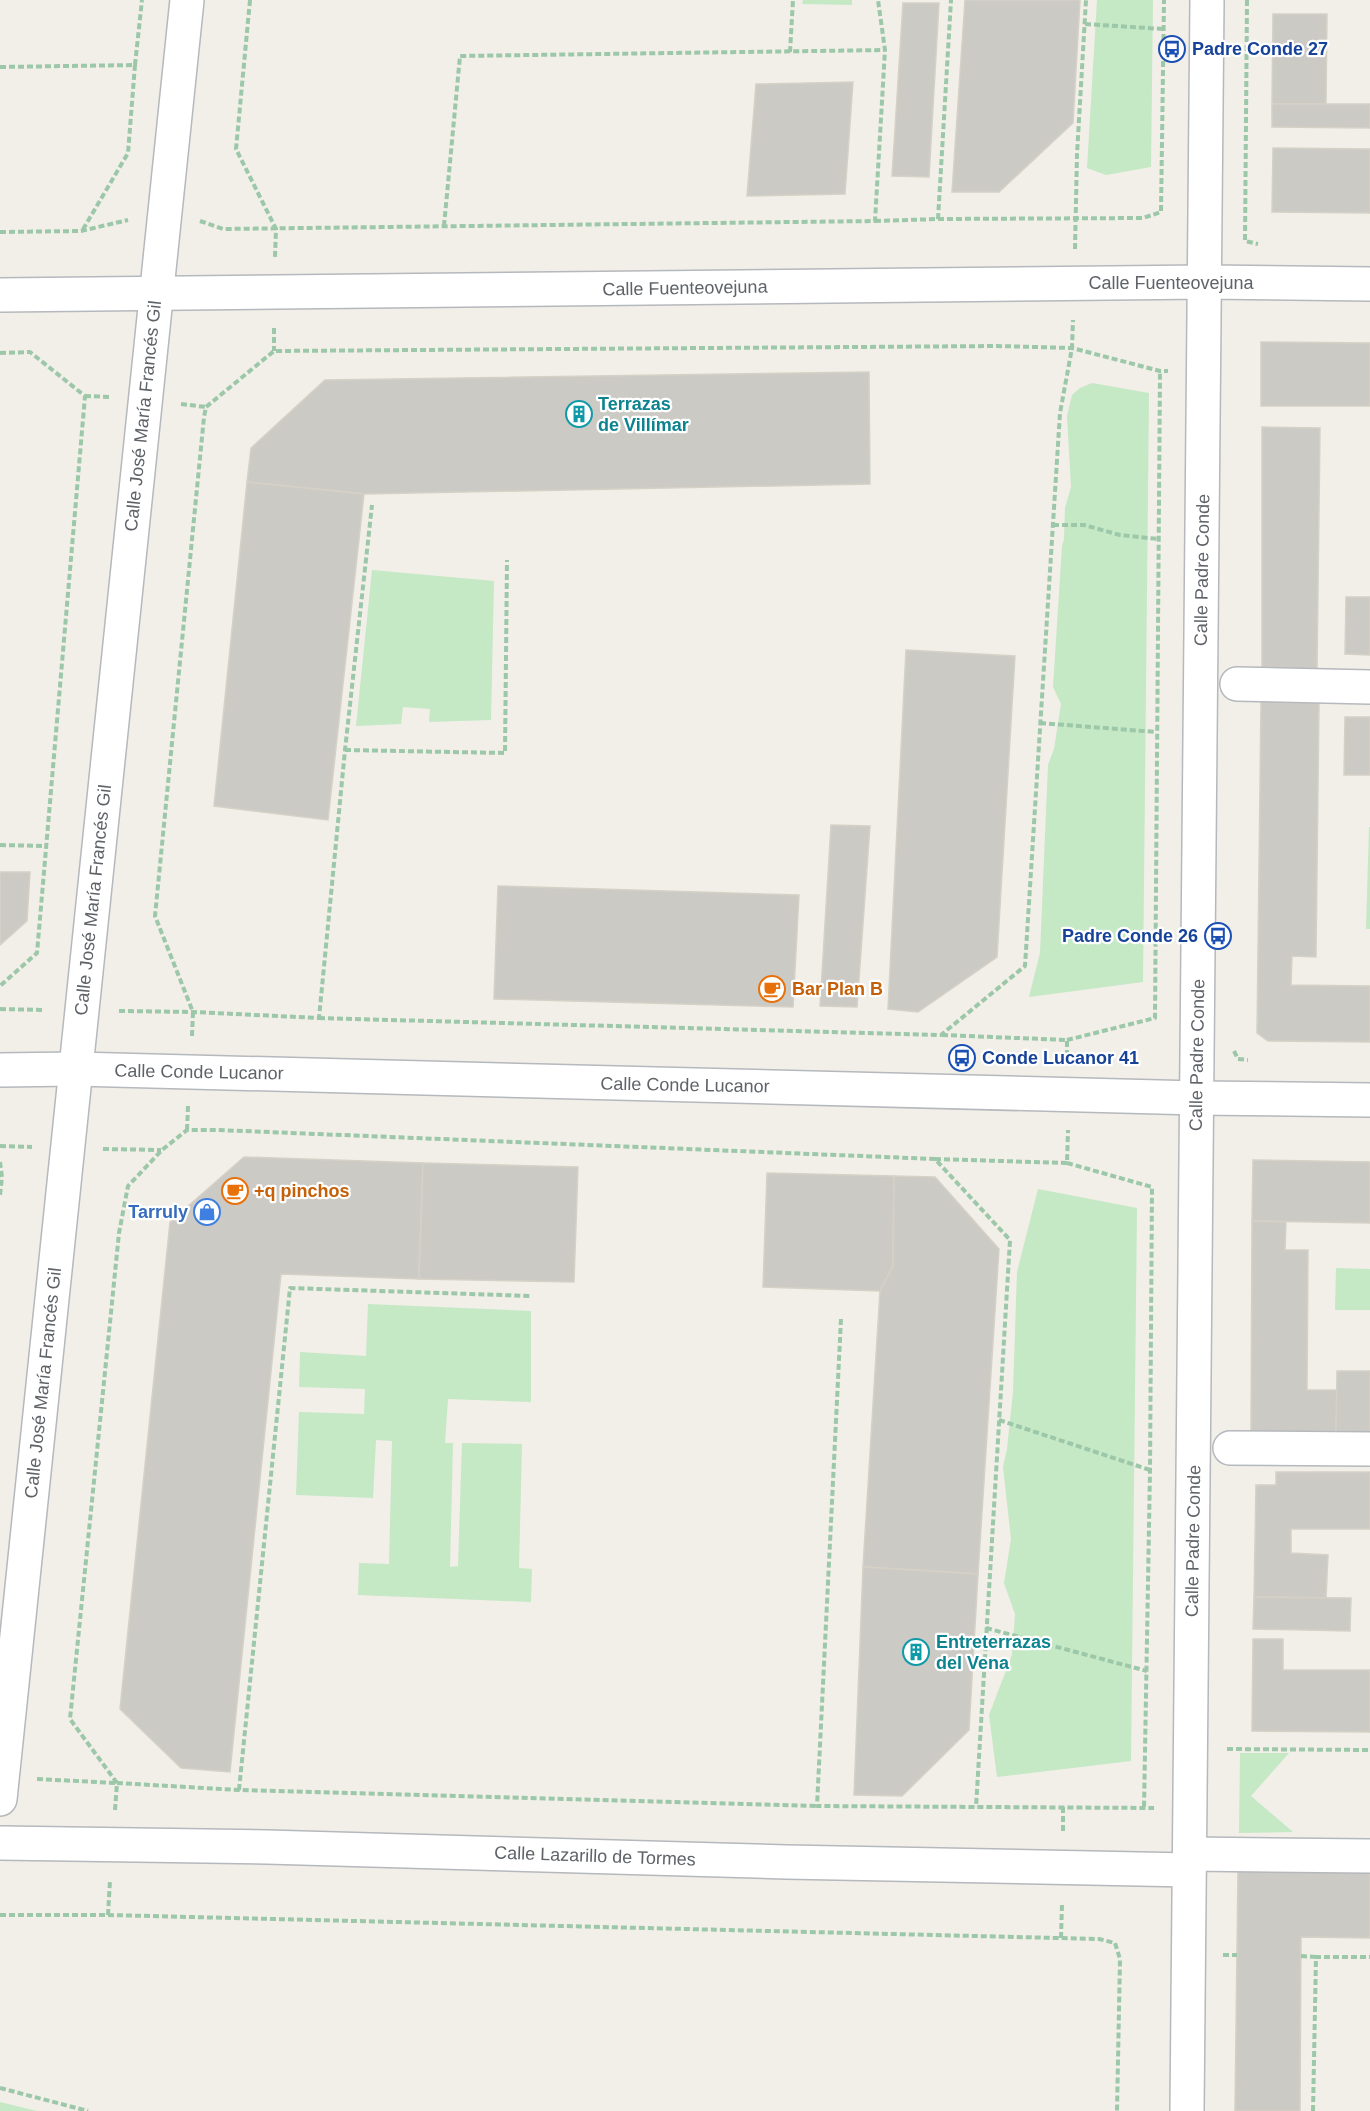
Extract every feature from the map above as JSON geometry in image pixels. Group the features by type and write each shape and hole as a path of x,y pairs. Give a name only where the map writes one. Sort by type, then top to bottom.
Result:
{"street":[{"name":"Calle José María Francés Gil","path":"1,1788 187,0"},
{"name":"Calle Padre Conde","path":"1187,2111 1208,0"},
{"name":"Calle Fuenteovejuna","path":"0,295 1205,282 1370,284"},
{"path":"1237,684 1370,687"},
{"name":"Calle Conde Lucanor","path":"0,1070 76,1069 1370,1101"},
{"path":"1230,1448 1370,1449"},
{"name":"Calle Lazarillo de Tormes","path":"0,1843 267,1847 820,1863 1189,1862 1370,1856"}],"path":[{"path":"81,231 128,153 142,0"},
{"path":"250,0 236,149 276,229"},
{"path":"790,52 793,0"},
{"path":"875,222 885,50 878,0"},
{"path":"938,219 951,0"},
{"path":"1077,154 1086,0"},
{"path":"0,232 81,231 146,215 194,219 223,230 1143,218 1161,212 1164,0"},
{"path":"1247,0 1245,241 1266,244"},
{"path":"1085,24 1163,29"},
{"path":"444,226 460,56 885,50"},
{"path":"0,67 135,64"},
{"path":"193,1012 155,916 204,417 206,406 274,351 1019,346 1072,348 1160,371 1204,372"},
{"path":"0,352 30,352 85,396 37,953 0,986"},
{"path":"1067,1040 1155,1018 1160,371"},
{"path":"0,1009 193,1012 319,1018 941,1035 1025,966 1059,413"},
{"path":"319,1018 372,505"},
{"path":"1053,525 1084,525 1120,535 1158,540"},
{"path":"345,750 505,753 507,560"},
{"path":"1040,723 1156,732"},
{"path":"0,845 45,846"},
{"path":"1234,1040 1234,1051 1238,1059 1256,1060"},
{"path":"108,1915 117,1783 70,1719 119,1233 128,1186 162,1150 188,1130 935,1159 1010,1240 976,1807"},
{"path":"0,1162 2,1177 0,1195"},
{"path":"1067,1163 1152,1187 1144,1809"},
{"path":"239,1790 290,1288 531,1296"},
{"path":"817,1806 841,1319"},
{"path":"999,1420 1150,1470"},
{"path":"986,1628 1147,1671"},
{"path":"1225,1749 1370,1750"},
{"path":"1,1788 117,1783 239,1790 817,1806 1190,1808"},
{"path":"0,1915 108,1915 1099,1939 1115,1943 1120,1959 1117,2111"},
{"path":"1223,1955 1237,1955"},
{"path":"1301,1956 1370,1958"},
{"path":"1313,2111 1316,1957"},
{"path":"0,2088 88,2111"}],"green space":[{"path":"803,0 852,0 852,5 802,4"},
{"path":"1097,0 1153,0 1151,167 1106,175 1087,168"},
{"path":"1092,383 1149,393 1143,982 1029,997 1040,953 1048,765 1054,749 1061,704 1053,687 1065,508 1071,487 1067,416 1072,395 1080,388"},
{"path":"372,570 494,581 491,720 429,722 430,709 403,707 401,724 356,726"},
{"path":"1369,827 1370,929 1366,929"},
{"path":"1038,1189 1137,1208 1131,1761 997,1777 989,1715 1012,1655 1015,1614 1004,1583 1011,1539 1003,1467 1013,1392 1017,1272"},
{"path":"1336,1268 1370,1269 1370,1310 1335,1310"},
{"path":"368,1304 531,1311 531,1402 448,1399 445,1443 453,1443 450,1567 458,1566 462,1443 522,1444 519,1568 532,1569 531,1602 358,1595 359,1563 389,1564 392,1441 376,1440 373,1498 296,1495 299,1412 364,1414 365,1389 299,1387 300,1352 366,1356"},
{"path":"1240,1753 1289,1753 1251,1796 1293,1832 1239,1833"},
{"path":"0,2102 37,2111 0,2111"}],"building":[{"path":"965,0 1080,0 1073,123 999,192 952,192"},
{"path":"903,3 939,3 929,177 892,176"},
{"path":"1273,14 1327,14 1326,104 1272,104"},
{"path":"853,82 845,194 747,196 756,84"},
{"path":"1272,104 1370,104 1370,128 1272,127"},
{"path":"1273,148 1370,149 1370,213 1272,212"},
{"path":"1261,342 1370,343 1370,406 1261,406"},
{"name":"Terrazas de Villímar","path":"869,372 870,484 364,494 247,482 251,448 325,380"},
{"path":"1262,427 1320,428 1317,669 1262,667"},
{"path":"247,482 364,494 328,820 214,806"},
{"path":"1346,597 1370,597 1370,655 1345,654"},
{"path":"906,650 1015,656 997,957 918,1012 888,1009"},
{"path":"1261,702 1319,703 1316,957 1292,956 1291,985 1370,986 1370,1042 1268,1041 1257,1033"},
{"path":"1345,717 1370,717 1370,775 1344,775"},
{"path":"831,825 870,826 857,1007 820,1006"},
{"path":"0,872 30,872 27,921 0,945"},
{"path":"498,886 799,895 793,1007 494,999"},
{"path":"244,1157 423,1163 419,1279 281,1274 230,1772 181,1768 120,1709 170,1222"},
{"path":"1253,1160 1370,1162 1370,1223 1252,1221"},
{"path":"423,1163 578,1167 574,1282 419,1279"},
{"path":"767,1173 894,1176 893,1266 880,1291 763,1287"},
{"path":"894,1176 935,1177 999,1249 978,1574 863,1567 880,1291 893,1266"},
{"path":"1252,1221 1286,1222 1285,1250 1308,1250 1307,1390 1337,1390 1336,1431 1251,1432"},
{"path":"1337,1371 1370,1371 1370,1432 1336,1431"},
{"path":"1276,1472 1370,1472 1370,1529 1291,1529 1291,1553 1328,1555 1326,1598 1254,1597 1256,1485 1276,1485"},
{"name":"Entreterrazas del Vena","path":"863,1567 978,1574 969,1730 902,1796 854,1795"},
{"path":"1254,1597 1351,1598 1350,1631 1253,1629"},
{"path":"1253,1639 1283,1639 1283,1670 1370,1670 1370,1732 1252,1731"},
{"path":"1238,1869 1370,1871 1370,1938 1301,1937 1300,2111 1235,2111"}],"place":[{"name":"Padre Conde 27","path":"1172,49"},
{"name":"Terrazas de Villímar","path":"579,414"},
{"name":"Padre Conde 26","path":"1218,936"},
{"name":"Bar Plan B","path":"772,989"},
{"name":"Conde Lucanor 41","path":"962,1058"},
{"name":"+q pinchos","path":"235,1191"},
{"name":"Tarruly","path":"207,1212"},
{"name":"Entreterrazas del Vena","path":"916,1652"}]}
